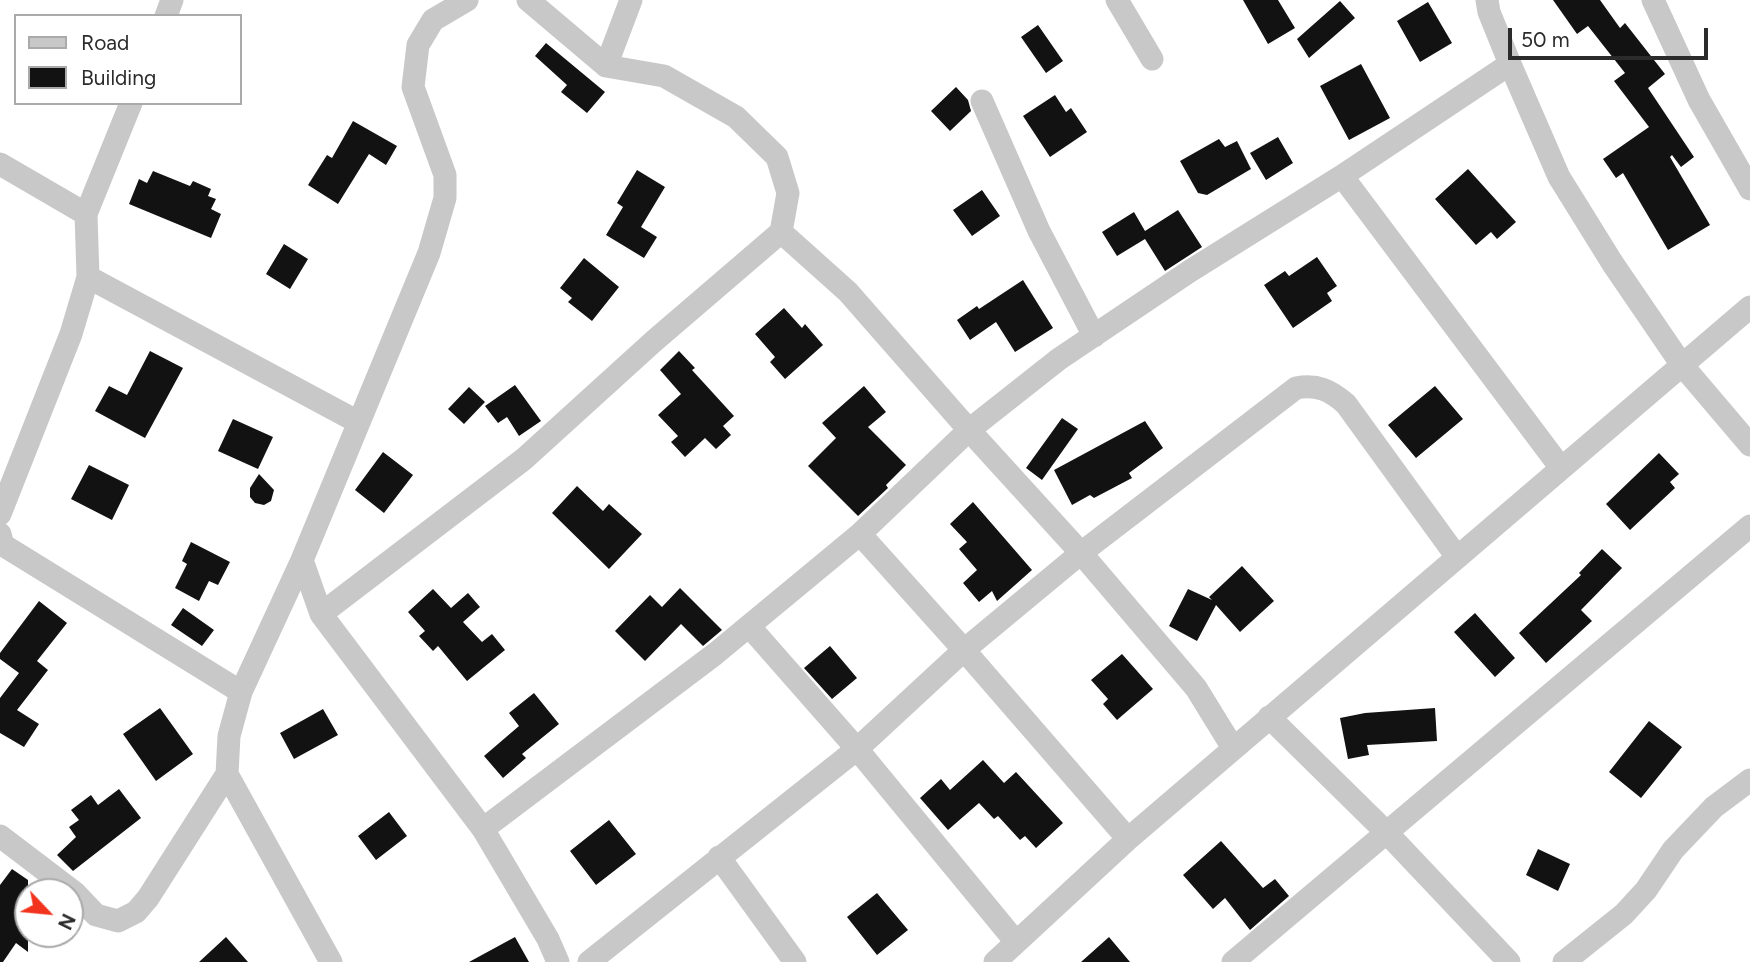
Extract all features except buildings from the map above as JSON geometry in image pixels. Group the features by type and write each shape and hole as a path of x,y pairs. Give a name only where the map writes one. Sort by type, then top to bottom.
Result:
{"street":[{"path":"0,836 75,893 96,915 118,921 136,912 148,898 227,774 229,736 241,692 302,560 429,253 445,198 445,175 414,87 418,45 433,20 467,0"},
{"path":"321,614 524,459 654,341 781,232 788,193 777,157 736,117 664,76 606,66 528,0"},
{"path":"606,66 631,0"},
{"path":"1117,0 1152,59"},
{"path":"1487,0 1489,12 1510,64 1559,177 1613,264 1682,365 1750,445"},
{"path":"1653,0 1699,100 1750,189"},
{"path":"483,830 749,626 860,534 969,430 1059,359 1510,64"},
{"path":"982,101 1040,231 1094,336"},
{"path":"0,514 71,334 88,276 86,214 130,105"},
{"path":"0,164 86,214"},
{"path":"1342,176 1561,468"},
{"path":"781,232 848,292 1081,553 1196,688 1233,748"},
{"path":"88,276 358,422"},
{"path":"995,962 1128,839 1750,307"},
{"path":"589,962 857,749 964,650 1081,553 1296,388 1309,385 1322,388 1346,404 1457,557"},
{"path":"1233,962 1750,526"},
{"path":"860,534 1128,839"},
{"path":"1,544 241,692"},
{"path":"302,560 321,614 483,830 548,939 558,962"},
{"path":"749,626 857,749 1016,942"},
{"path":"1269,717 1386,832 1509,962"},
{"path":"227,774 331,962"},
{"path":"1564,962 1624,914 1646,890 1681,842 1714,807 1750,780"},
{"path":"719,857 795,962"}]}
